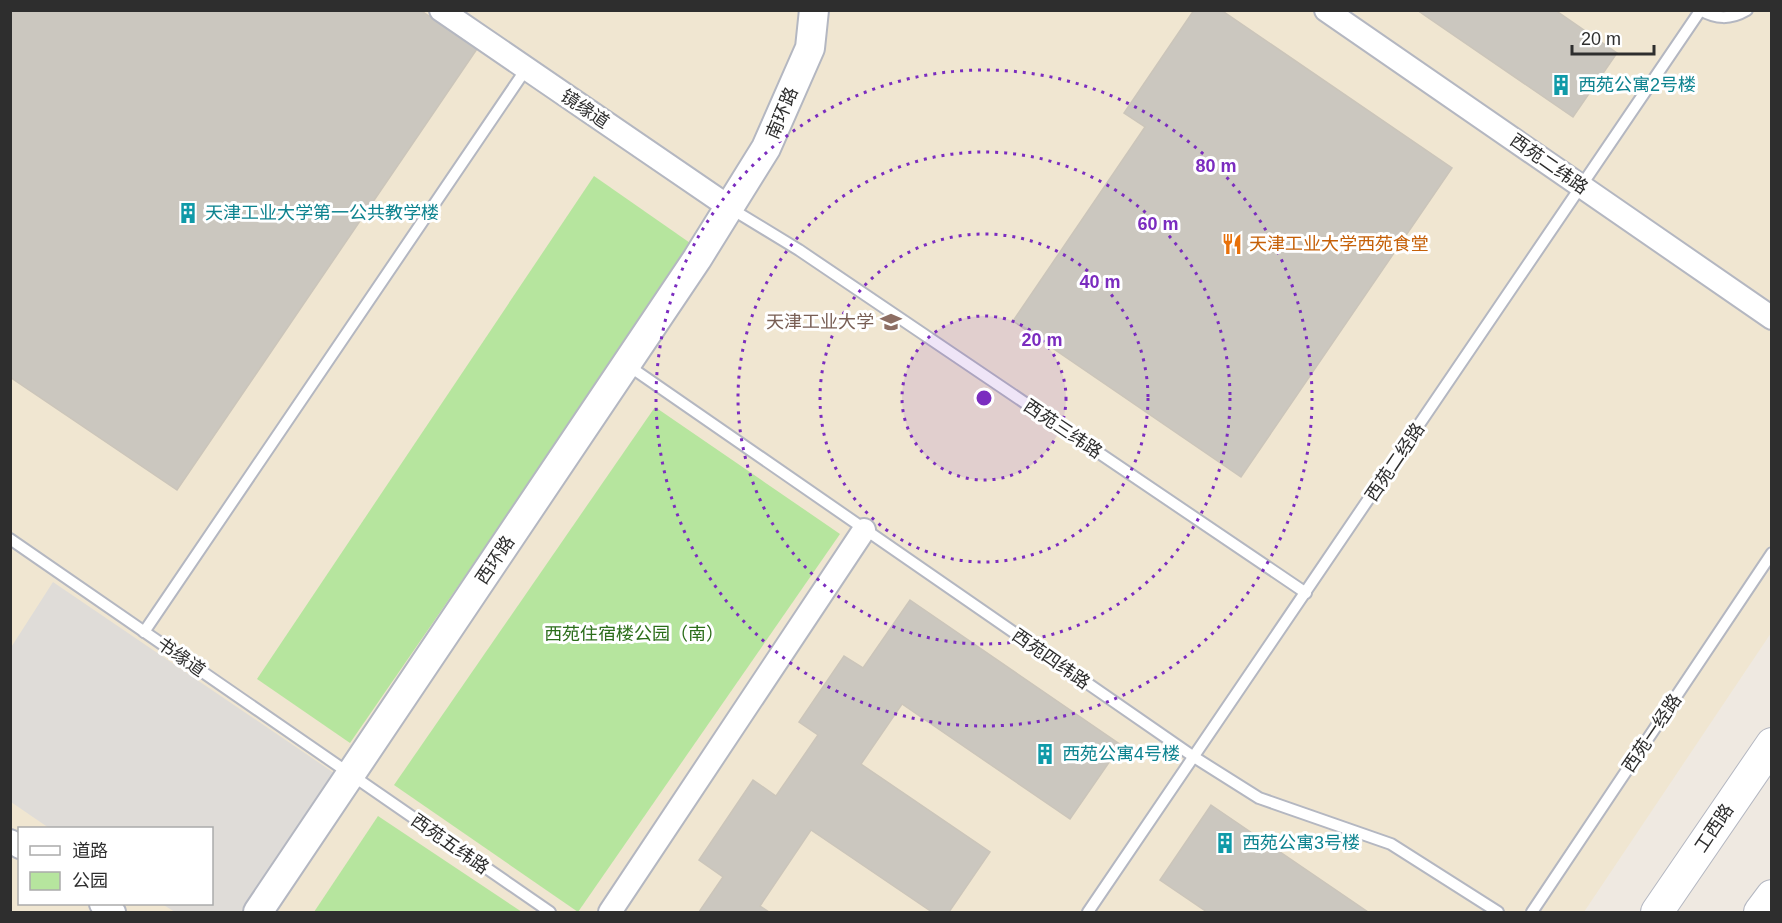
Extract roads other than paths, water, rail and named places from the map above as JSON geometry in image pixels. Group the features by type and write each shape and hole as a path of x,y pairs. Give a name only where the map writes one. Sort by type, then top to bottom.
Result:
{"main road":[{"name":"工西路","path":"1657,912 1772,744"},
{"path":"1760,912 1772,896"}],"street":[{"name":"镜缘道","path":"441,10 729,207"},
{"name":"南环路","path":"729,207 766,148 810,48 814,10"},
{"name":"西苑二纬路","path":"1326,10 1772,318"},
{"name":"西环路","path":"258,912 729,207"},
{"path":"610,912 864,530"}],"lane":[{"path":"1700,11 1712,17 1725,18 1747,10"},
{"name":"西苑二经路","path":"1088,912 1700,11"},
{"path":"144,632 526,69"},
{"name":"西苑三纬路","path":"729,207 799,250 1306,593"},
{"name":"西苑四纬路","path":"626,364 1194,758 1259,798 1391,844 1498,912"},
{"name":"书缘道","path":"10,539 351,775"},
{"name":"西苑一经路","path":"1532,912 1772,553"},
{"name":"西苑五纬路","path":"351,775 550,912"}],"place":[{"name":"西苑公寓2号楼","path":"1561,85"},
{"name":"天津工业大学第一公共教学楼","path":"188,213"},
{"name":"天津工业大学西苑食堂","path":"1232,244"},
{"name":"天津工业大学","path":"891,322"},
{"name":"西苑公寓4号楼","path":"1045,754"},
{"name":"西苑公寓3号楼","path":"1225,843"}],"park label":[{"name":"西苑住宿楼公园（南）","path":"634,634"}]}
